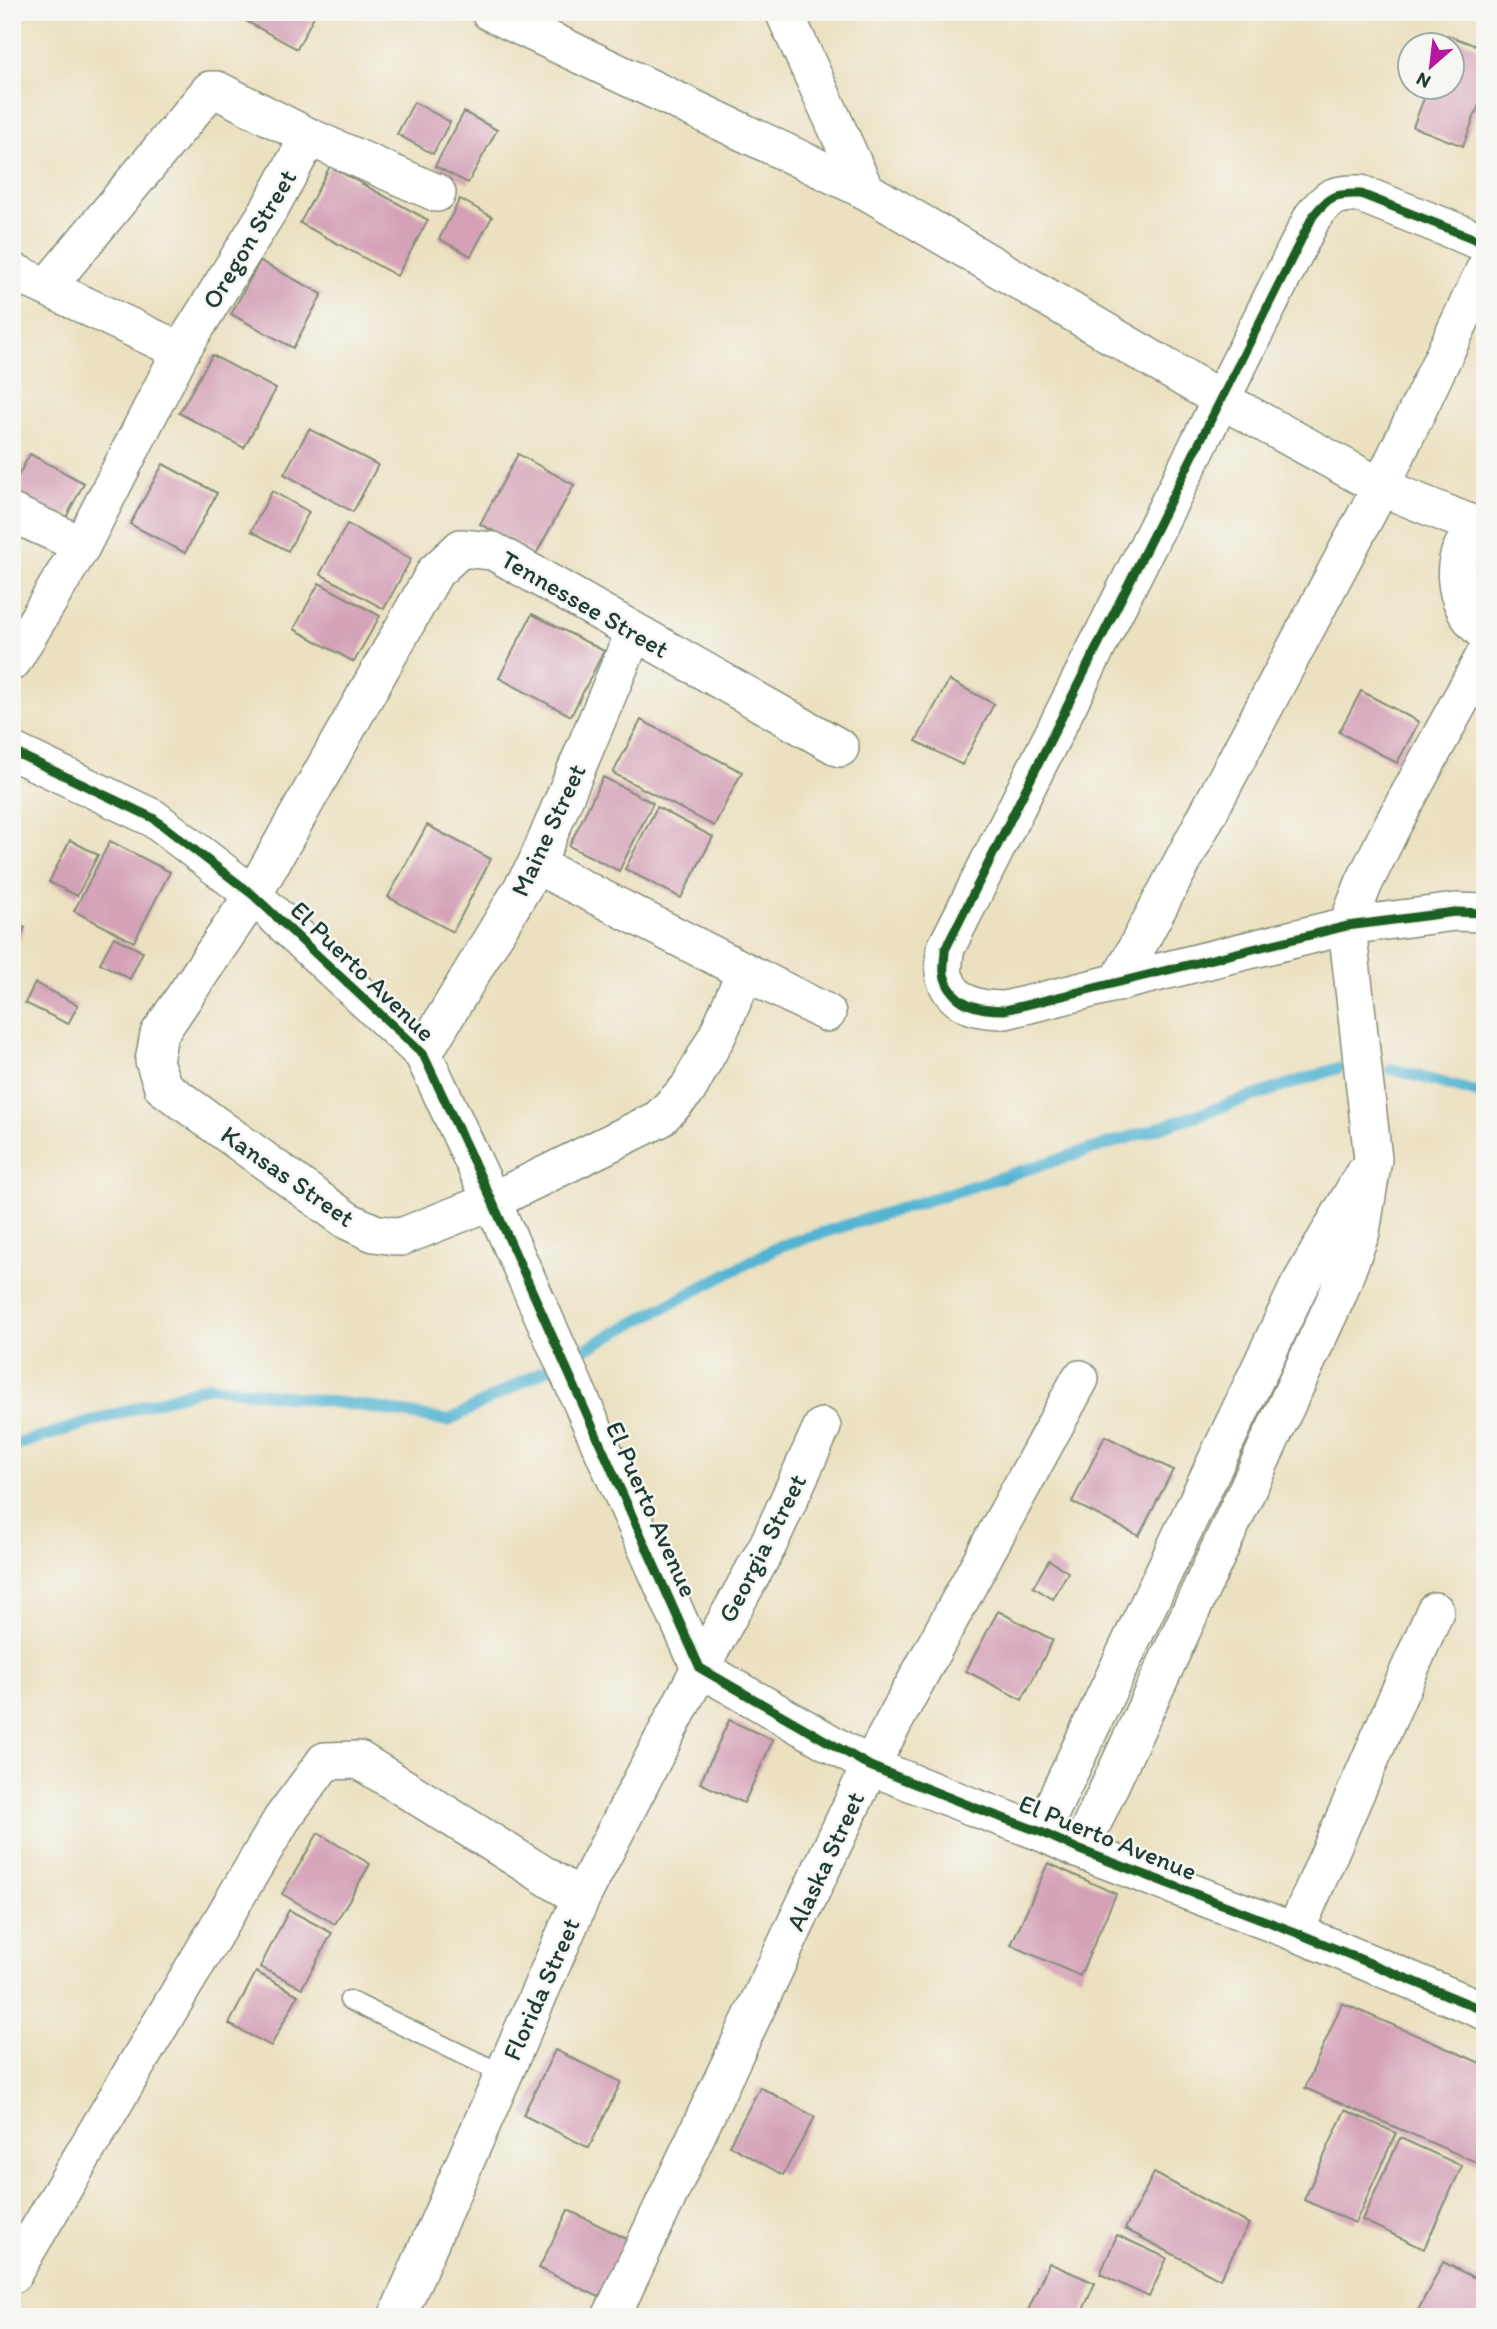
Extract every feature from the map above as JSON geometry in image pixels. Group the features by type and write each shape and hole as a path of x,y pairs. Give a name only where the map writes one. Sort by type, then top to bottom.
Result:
{"street":[{"path":"490,12 865,190 1220,399 1381,487 1482,525 1462,548 1456,574 1459,600 1472,623 1485,633"},
{"path":"783,12 865,190"},
{"name":"Oregon Street","path":"12,662 82,545 181,351 271,206 309,137 217,90 210,90 47,287"},
{"path":"309,137 437,193"},
{"path":"1485,243 1361,194 1341,193 1325,200 1313,216 945,950 944,977 956,997 980,1010 1005,1010 1347,926 1455,912 1485,913"},
{"path":"1118,983 1381,487 1485,269"},
{"path":"12,271 181,351"},
{"path":"12,513 82,545"},
{"name":"Tennessee Street","path":"253,895 435,572 461,548 493,551 840,748"},
{"name":"Maine Street","path":"424,1054 537,865 634,632"},
{"path":"1080,1850 1338,1294 1361,1232 1373,1159 1347,926 1364,883 1391,828 1485,655"},
{"name":"El Puerto Avenue","path":"12,751 153,818 253,895 424,1054 700,1668 870,1766 1295,1932 1485,2011"},
{"path":"537,865 827,1013"},
{"name":"Kansas Street","path":"253,895 159,1034 154,1061 163,1087 348,1221 374,1233 401,1237 492,1201 659,1119 688,1088 704,1062 745,973"},
{"path":"1041,1832 1297,1288 1373,1159"},
{"name":"Alaska Street","path":"611,2317 870,1766 1080,1379"},
{"name":"Georgia Street","path":"700,1668 768,1545 822,1427"},
{"path":"1295,1932 1435,1611"},
{"name":"Florida Street","path":"397,2317 580,1898 700,1668"},
{"path":"12,2275 282,1819 325,1761 359,1760 580,1898"}],"lane":[{"path":"349,2000 503,2074"}],"building":[{"path":"248,12 316,12 297,49 244,20"},
{"path":"1466,42 1485,49 1485,89 1463,146 1413,127 1423,102 1466,102"},
{"path":"414,102 450,122 433,154 397,134"},
{"path":"464,112 497,130 468,183 435,166"},
{"path":"330,166 428,220 397,276 300,223"},
{"path":"460,199 492,217 471,256 439,239"},
{"path":"260,261 322,294 293,348 231,314"},
{"path":"212,355 276,389 244,448 179,413"},
{"path":"309,429 378,465 353,512 284,474"},
{"path":"30,454 84,483 62,525 12,498 12,487"},
{"path":"518,454 574,485 536,554 480,524"},
{"path":"163,464 217,493 185,553 130,524"},
{"path":"272,491 309,512 288,551 251,531"},
{"path":"347,524 411,559 384,609 320,574"},
{"path":"319,583 380,616 354,662 294,629"},
{"path":"532,614 604,651 571,716 499,678"},
{"path":"949,680 994,704 962,765 916,741"},
{"path":"1361,691 1419,722 1397,763 1339,732"},
{"path":"641,720 742,772 714,826 613,773"},
{"path":"603,777 653,803 619,871 569,846"},
{"path":"657,807 713,837 681,898 625,869"},
{"path":"427,825 491,859 453,932 388,897"},
{"path":"70,840 98,855 77,896 49,882"},
{"path":"110,841 170,872 134,942 74,911"},
{"path":"12,921 25,928 12,952"},
{"path":"114,937 143,952 130,979 100,963"},
{"path":"35,983 78,1005 68,1024 25,1003"},
{"path":"1105,1436 1173,1470 1139,1536 1072,1502"},
{"path":"1049,1560 1068,1572 1053,1599 1033,1587"},
{"path":"998,1611 1053,1640 1022,1700 966,1671"},
{"path":"729,1720 773,1740 744,1803 700,1783"},
{"path":"318,1833 370,1864 335,1924 282,1894"},
{"path":"1048,1863 1116,1894 1080,1976 1011,1945"},
{"path":"289,1910 332,1933 302,1988 260,1967"},
{"path":"256,1972 298,1995 271,2046 229,2024"},
{"path":"1342,2003 1485,2065 1485,2166 1305,2088"},
{"path":"555,2050 621,2082 589,2148 523,2115"},
{"path":"760,2087 815,2117 783,2175 729,2145"},
{"path":"1345,2110 1396,2133 1355,2223 1304,2200"},
{"path":"1400,2138 1462,2166 1424,2249 1362,2220"},
{"path":"1154,2173 1249,2224 1220,2279 1125,2229"},
{"path":"568,2210 631,2241 603,2299 539,2268"},
{"path":"1117,2235 1167,2258 1149,2297 1100,2274"},
{"path":"1443,2262 1485,2283 1485,2299 1476,2317 1422,2317 1416,2314"},
{"path":"1049,2263 1095,2283 1080,2317 1025,2317"}],"waterway":[{"path":"12,1446 208,1386 364,1406 448,1421 780,1246 1134,1136 1338,1068"},
{"path":"1392,1069 1485,1095"}],"cycle path":[{"path":"1485,243 1361,194 1333,197 1313,216 945,950 944,971 949,987 961,1000 977,1007 1005,1010 1347,926 1455,912 1485,913"},
{"path":"12,751 153,818 253,895 423,1054 492,1201 700,1668 870,1766 1295,1932 1485,2011"}]}
